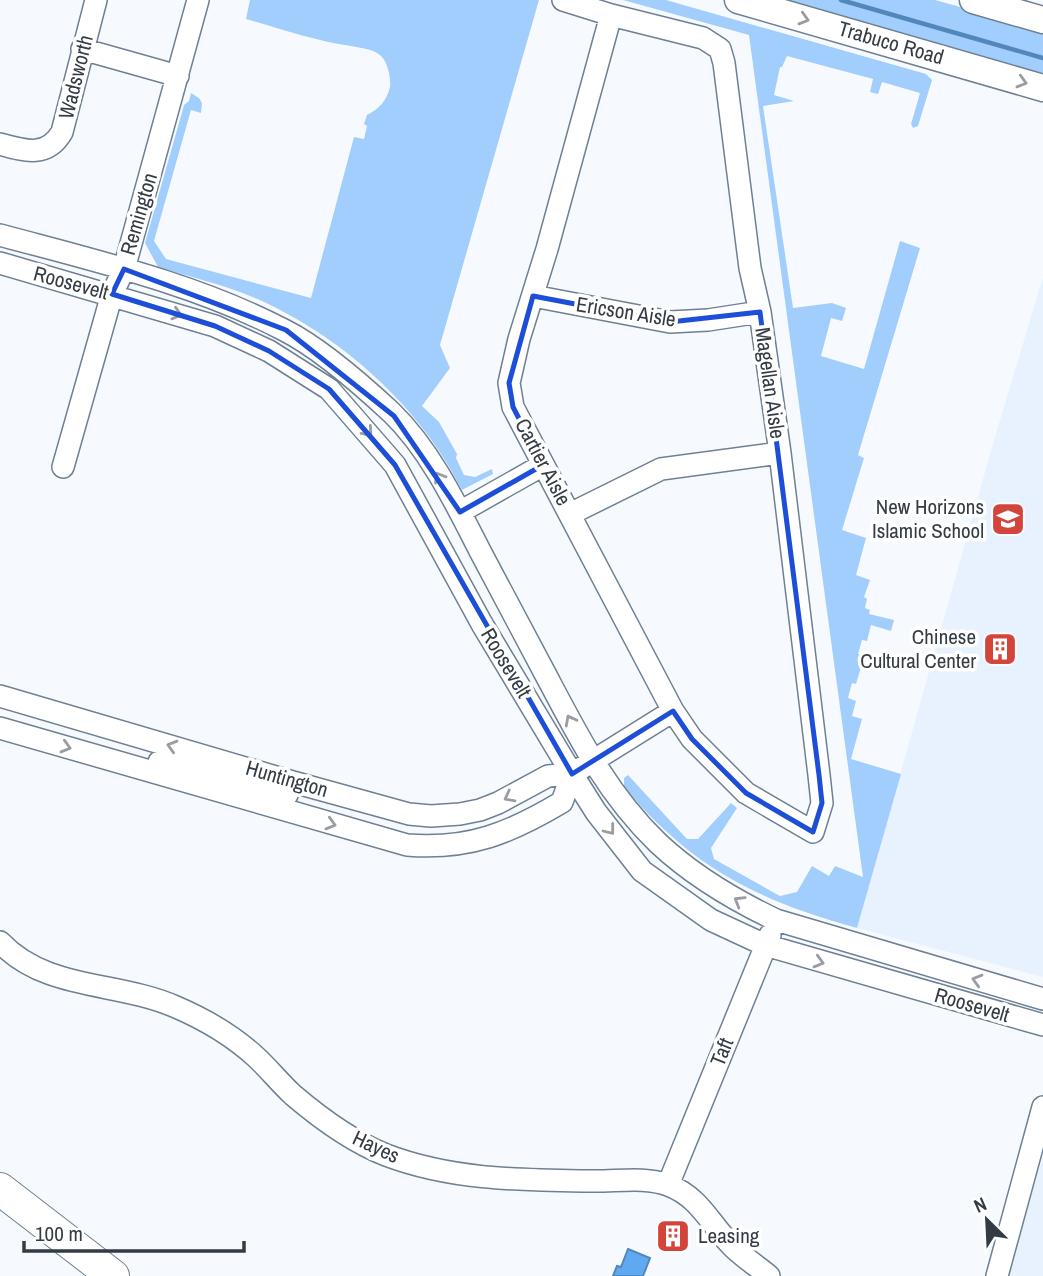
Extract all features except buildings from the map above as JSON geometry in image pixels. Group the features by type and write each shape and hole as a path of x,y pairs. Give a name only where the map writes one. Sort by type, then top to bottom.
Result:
{"highway":[{"path":"0,1188 113,1276"}],"main road":[{"name":"Trabuco Road","path":"738,0 1043,88"},
{"path":"973,0 1043,20"}],"street":[{"name":"Wadsworth","path":"0,144 28,152 47,149 57,141 62,132 96,0"},
{"name":"Remington","path":"63,467 112,294 124,269 198,0"},
{"name":"Magellan Aisle","path":"564,0 703,38 720,50 724,63 750,268 760,312 780,453 820,784 822,803 813,832"},
{"name":"Cartier Aisle","path":"611,15 519,339 509,383 513,407 673,711 692,739 746,793 813,832"},
{"path":"82,49 178,76"},
{"name":"Roosevelt","path":"0,235 180,286 286,330 347,373 394,415 425,453 460,512 592,762 637,821 673,856 703,879 748,907 776,920 1043,999"},
{"name":"Roosevelt","path":"0,263 215,326 269,351 328,389 396,465 482,624 572,774 596,812 642,871 711,920 765,946 1043,1025"},
{"name":"Ericson Aisle","path":"533,296 670,322 708,320 760,312"},
{"path":"570,514 661,468 780,453"},
{"path":"460,512 543,465"},
{"name":"Huntington","path":"0,696 289,796 407,845 457,845 506,833 562,802 572,774"},
{"name":"Huntington","path":"0,728 142,770 289,796 410,814 445,816 489,807 548,776 572,774 673,711"},
{"name":"Taft","path":"668,1185 776,920"},
{"name":"Hayes","path":"0,942 20,959 53,976 152,998 205,1021 256,1056 293,1095 352,1137 384,1154 435,1170 482,1178 597,1182 646,1180 668,1185 688,1195 701,1206 733,1248 769,1276"},
{"path":"997,1276 1043,1107"}],"highlighted area":[{"path":"124,269 286,330 394,416 460,512 543,465 513,407 509,383 533,296 670,322 760,312 822,803 813,832 746,793 692,739 673,711 572,774 395,465 329,389 269,351 215,326 112,294"}],"shaded area":[{"path":"250,0 539,0 440,345 450,368 422,406 439,422 457,454 456,458 464,475 475,477 492,469 493,474 462,490 445,459 424,430 375,376 347,353 287,313 255,298 158,267 145,243 184,105 189,101 191,93 202,103 201,113 191,110 154,241 166,259 311,298 354,137 364,139 367,115 385,100 390,87 389,75 383,59 371,50 311,38 246,19"},
{"path":"623,0 666,0 926,74 932,80 918,126 913,128 911,124 920,93 882,82 878,94 870,92 873,79 787,56 780,67 774,95 794,101 763,106 793,308 832,303 846,308 842,321 831,318 821,356 864,369 900,241 920,248 858,455 864,458 842,530 866,538 856,575 870,580 864,597 867,599 865,608 870,610 869,614 894,620 891,631 871,625 867,641 862,640 858,654 864,657 856,684 852,683 848,698 856,701 852,716 862,719 851,759 901,774 857,928 788,906 728,877 675,839 624,787 624,778 628,775 687,839 698,839 731,803 737,808 711,848 714,859 780,896 797,892 812,866 829,876 835,866 863,877 749,35"},
{"path":"760,0 935,0 1043,30 1043,81"},
{"path":"1043,277 1043,977 857,928 994,440"},
{"path":"1043,1157 1043,1276 1006,1276"},
{"path":"628,1249 650,1258 643,1276 613,1276 617,1266 621,1267"}],"waterway":[{"path":"841,0 1043,58"}],"place":[{"name":"New Horizons Islamic School","path":"1008,519"},
{"name":"Chinese Cultural Center","path":"1000,649"},
{"name":"Leasing","path":"673,1236"}]}
